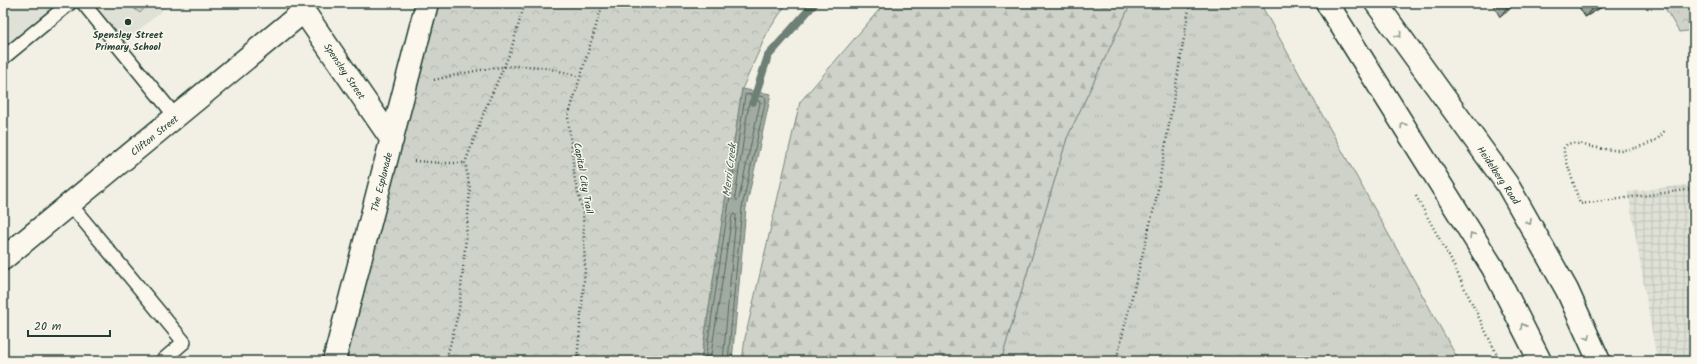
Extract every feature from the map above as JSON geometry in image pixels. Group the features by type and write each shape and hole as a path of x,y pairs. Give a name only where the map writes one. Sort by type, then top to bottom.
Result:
{"street":[{"name":"The Esplanade","path":"334,361 427,3"},
{"path":"1327,3 1493,268 1540,361"},
{"name":"Heidelberg Road","path":"1376,3 1508,184 1567,290 1599,361"},
{"name":"Clifton Street","path":"3,259 176,117 301,7"},
{"name":"Spensley Street","path":"301,7 392,140"}],"lane":[{"path":"3,58 70,3"},
{"path":"83,3 176,117"},
{"path":"70,204 184,342 162,361"}],"path":[{"path":"446,361 459,310 468,216 470,189 465,162 486,107 505,66 525,3"},
{"name":"Capital City Trail","path":"577,361 585,270 583,211 575,181 568,117 579,76 603,3"},
{"path":"1116,361 1156,200 1190,3"},
{"path":"405,86 505,66 540,67 579,76"},
{"path":"1664,131 1658,140 1626,151 1616,151 1572,143 1567,144 1564,148 1564,153 1580,204 1694,189"},
{"path":"414,161 443,163 465,162"},
{"path":"1414,192 1451,260 1500,361"}],"shaded area":[{"path":"3,3 60,3 3,51"},
{"name":"Spensley Street Primary School","path":"93,3 171,3 125,42"},
{"path":"1694,184 1694,361 1657,361 1628,192"}],"green space":[{"path":"127,3 149,3 140,13"},
{"path":"438,3 787,3 767,33 742,89 701,361 346,361"},
{"path":"885,3 1131,3 1067,138 1001,361 742,361 745,338 800,102"},
{"path":"1131,3 1260,3 1459,361 1001,361 1067,138"},
{"path":"1662,3 1694,3 1694,30 1679,32"}],"water":[{"path":"742,89 771,94 746,208 732,361 701,361"}],"building":[{"path":"1591,3 1599,3 1593,7"}],"waterway":[{"name":"Merri Creek","path":"753,102 768,56 815,3"}],"place":[{"name":"Spensley Street Primary School","path":"128,22"}]}
